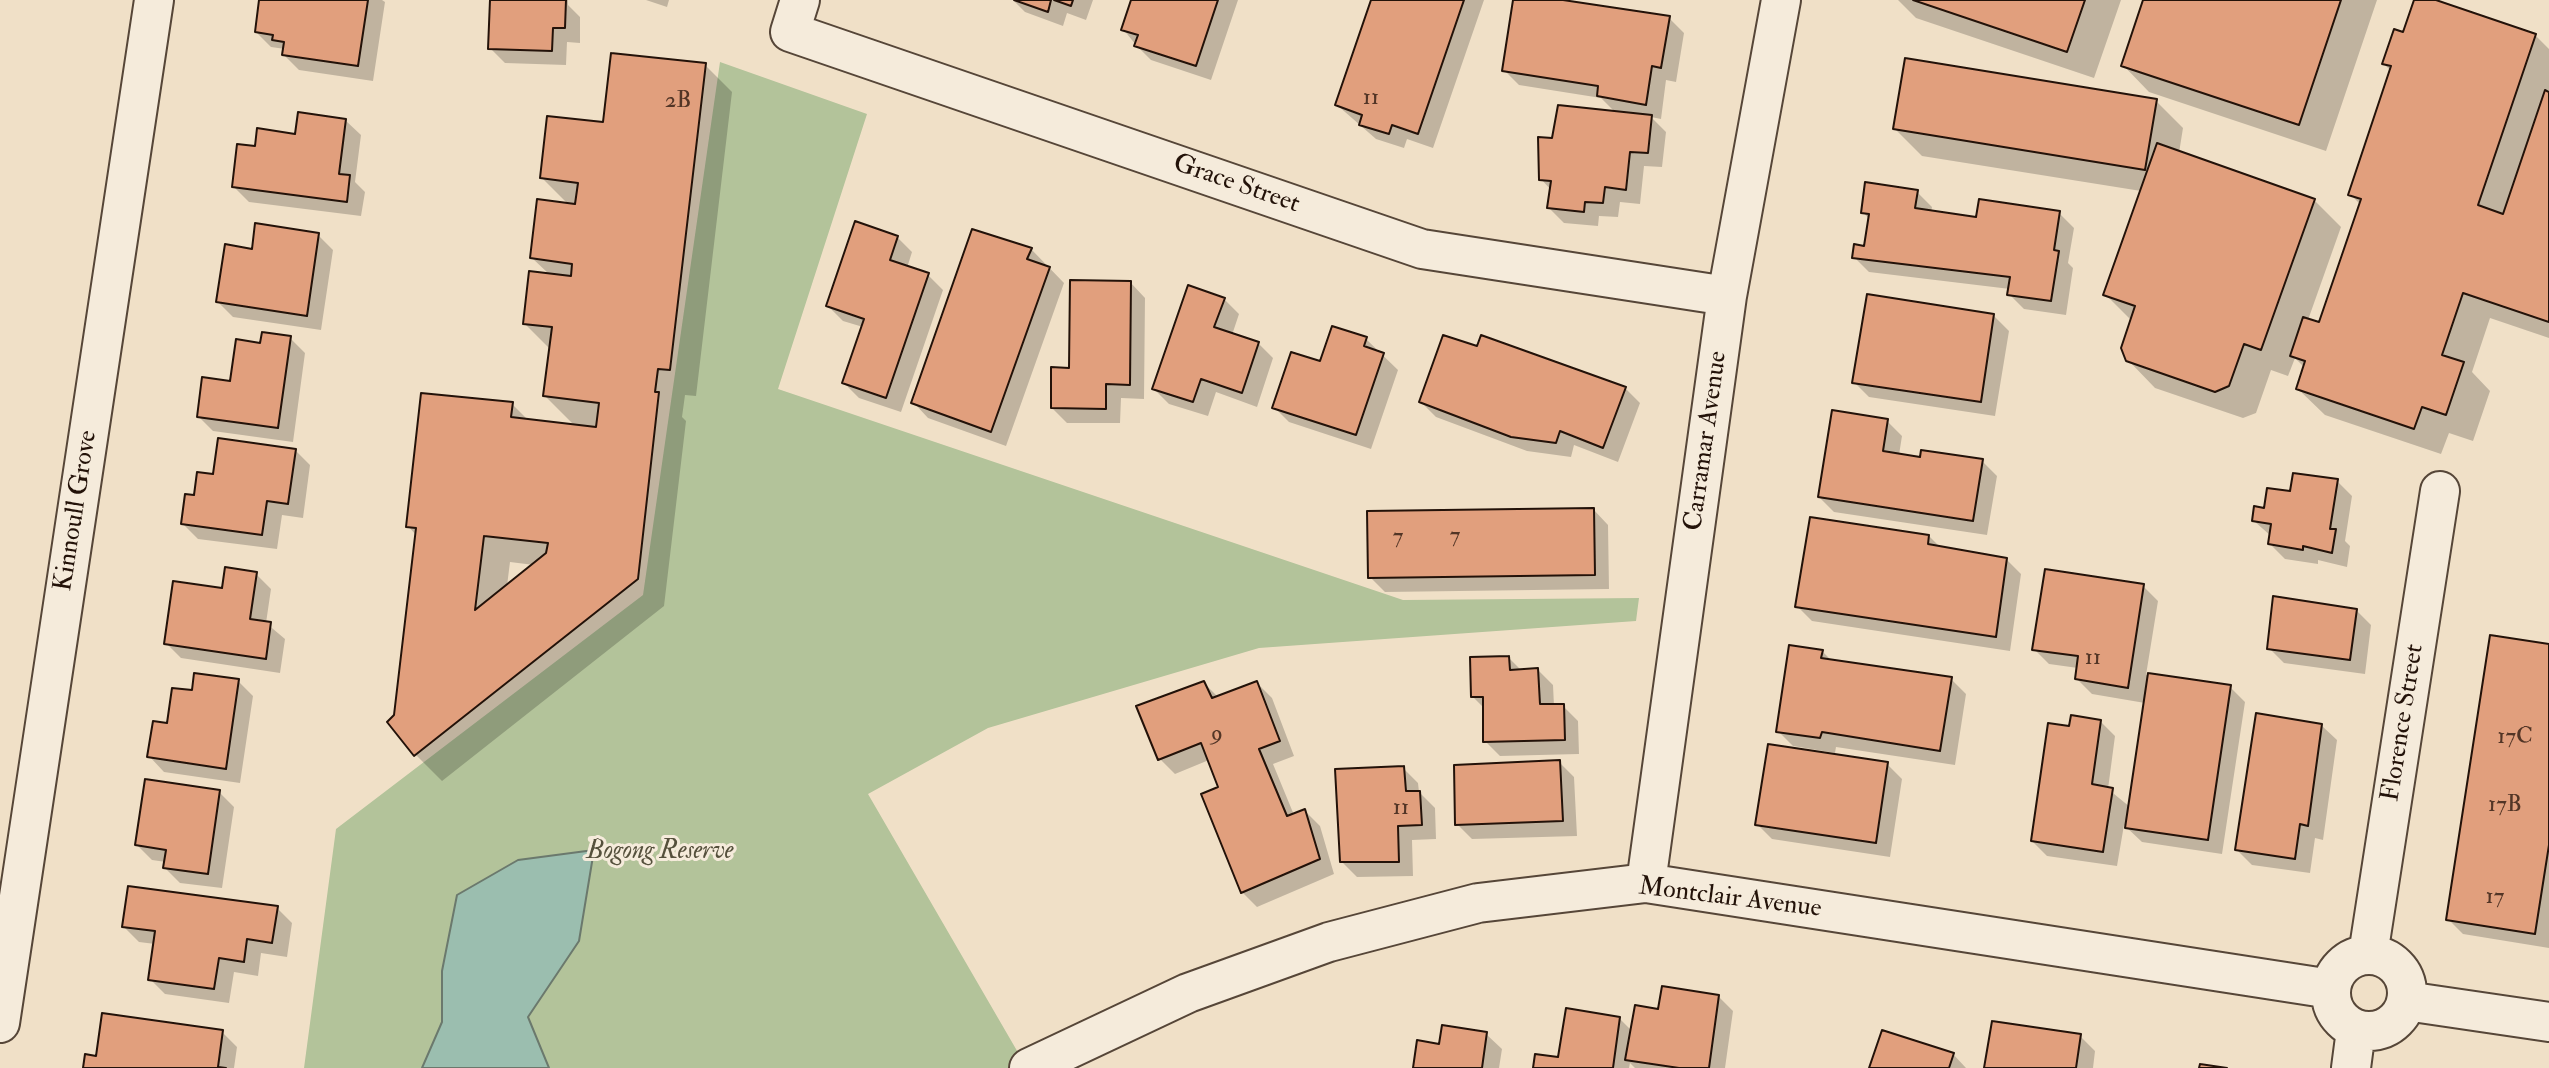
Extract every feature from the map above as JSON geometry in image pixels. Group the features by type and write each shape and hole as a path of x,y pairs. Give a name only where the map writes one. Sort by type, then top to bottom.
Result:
{"street":[{"name":"Kinnoull Grove","path":"0,1023 154,0"},
{"name":"Grace Street","path":"800,0 790,32 1422,249 1727,296"},
{"name":"Carramar Avenue","path":"1646,883 1727,296 1782,0"},
{"name":"Florence Street","path":"2368,955 2440,491"},
{"name":"Montclair Avenue","path":"1029,1068 1188,993 1329,942 1478,904 1646,883 2331,989"},
{"path":"2368,955 2393,963 2402,974 2406,986 2406,1000 2402,1013 2393,1023 2381,1030 2356,1030 2336,1013 2331,989 2343,965 2354,958 2368,955"},
{"path":"2406,1000 2549,1022"},
{"path":"2350,1068 2356,1030"}],"green space":[{"name":"Bogong Reserve","path":"720,62 867,114 778,389 1403,600 1639,598 1636,621 1259,648 988,728 868,794 1027,1068 304,1068 336,829 643,595"}],"shaded area":[{"path":"594,850 579,941 528,1017 549,1068 422,1068 442,1022 442,971 457,895 518,860"}],"building":[{"path":"259,0 368,0 358,66 282,55 284,42 272,40 273,35 255,32"},
{"path":"490,0 566,0 565,28 553,28 552,51 488,49"},
{"path":"1014,0 1051,0 1048,12"},
{"path":"1054,0 1073,0 1071,6"},
{"path":"1131,0 1218,0 1196,66 1134,46 1138,35 1121,30"},
{"path":"1371,0 1464,0 1418,134 1392,125 1389,134 1359,125 1362,115 1335,105"},
{"path":"1513,0 1563,0 1670,16 1661,68 1652,66 1646,105 1597,96 1598,86 1502,71"},
{"path":"1913,0 2085,0 2067,52"},
{"path":"2143,0 2341,0 2299,125 2121,66"},
{"path":"2414,0 2436,0 2536,34 2478,205 2503,214 2545,90 2549,92 2549,322 2463,293 2442,355 2464,362 2446,415 2422,407 2414,429 2296,389 2305,361 2290,356 2303,317 2319,322 2361,199 2348,195 2391,66 2382,64 2394,29 2403,32"},
{"path":"611,53 706,63 670,370 658,369 655,392 659,392 638,579 414,756 387,722 394,715 416,528 406,527 421,393 513,402 511,417 596,427 599,403 543,396 552,327 523,324 529,271 571,276 572,264 530,258 537,199 575,204 578,183 540,178 547,116 603,122","holes":["484,536 548,543 546,553 475,610"]},
{"path":"1905,58 2157,99 2145,170 1893,129"},
{"path":"1558,105 1652,115 1648,153 1630,152 1626,190 1605,187 1603,203 1585,202 1584,212 1547,208 1551,181 1539,180 1538,137 1552,138"},
{"path":"298,112 346,119 339,174 350,175 347,202 232,187 237,144 255,146 257,128 295,134"},
{"path":"2157,143 2315,199 2261,350 2244,344 2229,386 2215,392 2126,361 2121,348 2135,306 2103,295"},
{"path":"1865,182 1918,190 1915,208 1976,217 1979,199 2060,211 2054,250 2059,251 2051,301 2007,295 2010,277 1852,258 1854,244 1864,246 1869,214 1861,213"},
{"path":"855,221 898,236 890,260 929,273 886,398 842,383 864,319 826,306"},
{"path":"255,223 319,233 307,316 216,302 225,244 252,249"},
{"path":"972,229 1032,248 1027,259 1050,267 991,432 911,403"},
{"path":"1070,280 1131,281 1130,385 1106,384 1106,409 1051,408 1051,367 1069,368"},
{"path":"1188,285 1225,298 1214,327 1259,342 1242,393 1201,379 1193,402 1152,389"},
{"path":"1867,294 1994,314 1981,402 1852,383"},
{"path":"1332,326 1367,337 1364,346 1384,353 1356,435 1272,408 1291,352 1320,361"},
{"path":"262,332 291,336 278,428 197,417 202,377 230,381 236,339 260,343"},
{"path":"1443,335 1477,346 1481,335 1626,387 1603,448 1560,431 1556,443 1511,437 1419,402"},
{"path":"1832,410 1888,419 1883,451 1920,457 1921,450 1983,459 1973,521 1818,497"},
{"path":"218,438 296,449 288,504 267,501 262,535 181,524 185,494 194,495 197,472 213,474"},
{"path":"2293,473 2338,479 2330,529 2336,529 2332,553 2303,546 2303,550 2268,544 2271,524 2252,521 2254,506 2264,508 2267,488 2290,491"},
{"path":"1594,508 1595,575 1368,578 1367,511"},
{"path":"1810,517 1929,535 1928,544 2007,558 1996,637 1795,607"},
{"path":"225,567 257,572 250,619 271,622 266,659 164,644 173,581 222,588"},
{"path":"2045,569 2144,584 2128,688 2075,679 2078,656 2032,650"},
{"path":"2273,596 2357,609 2350,660 2267,649"},
{"path":"2490,635 2549,644 2549,845 2535,934 2446,920"},
{"path":"1789,645 1823,650 1821,658 1952,677 1940,751 1822,732 1820,738 1776,732"},
{"path":"1509,656 1510,670 1538,668 1540,704 1564,704 1565,740 1483,742 1483,697 1471,697 1470,657"},
{"path":"194,673 239,679 226,769 147,757 153,721 167,723 172,688 192,690"},
{"path":"2148,673 2231,685 2208,840 2125,828"},
{"path":"1204,681 1212,698 1257,681 1280,741 1259,749 1287,816 1305,809 1320,859 1241,893 1201,794 1218,787 1201,743 1158,760 1136,706"},
{"path":"2256,713 2322,724 2308,826 2300,824 2295,859 2235,850"},
{"path":"2071,715 2101,720 2092,784 2113,788 2103,852 2031,841 2048,723 2069,726"},
{"path":"1768,744 1888,762 1876,843 1755,825"},
{"path":"1560,760 1563,821 1455,825 1454,765"},
{"path":"1404,766 1406,791 1420,791 1422,825 1398,826 1399,862 1340,862 1335,769"},
{"path":"145,779 220,790 208,874 163,868 166,850 135,845"},
{"path":"128,886 278,906 272,943 247,939 244,962 219,958 214,989 148,980 155,931 122,927"},
{"path":"1662,986 1719,995 1709,1068 1679,1068 1625,1060 1635,1005 1658,1009"},
{"path":"1566,1008 1620,1017 1613,1068 1533,1068 1535,1054 1558,1057"},
{"path":"102,1013 223,1030 218,1067 226,1068 83,1068 85,1054 96,1056"},
{"path":"1992,1021 2081,1034 2076,1068 1984,1068"},
{"path":"1442,1025 1487,1032 1482,1068 1413,1068 1417,1040 1439,1044"},
{"path":"1882,1030 1954,1053 1949,1068 1869,1068"},
{"path":"2200,1064 2227,1068 2199,1068"}]}
